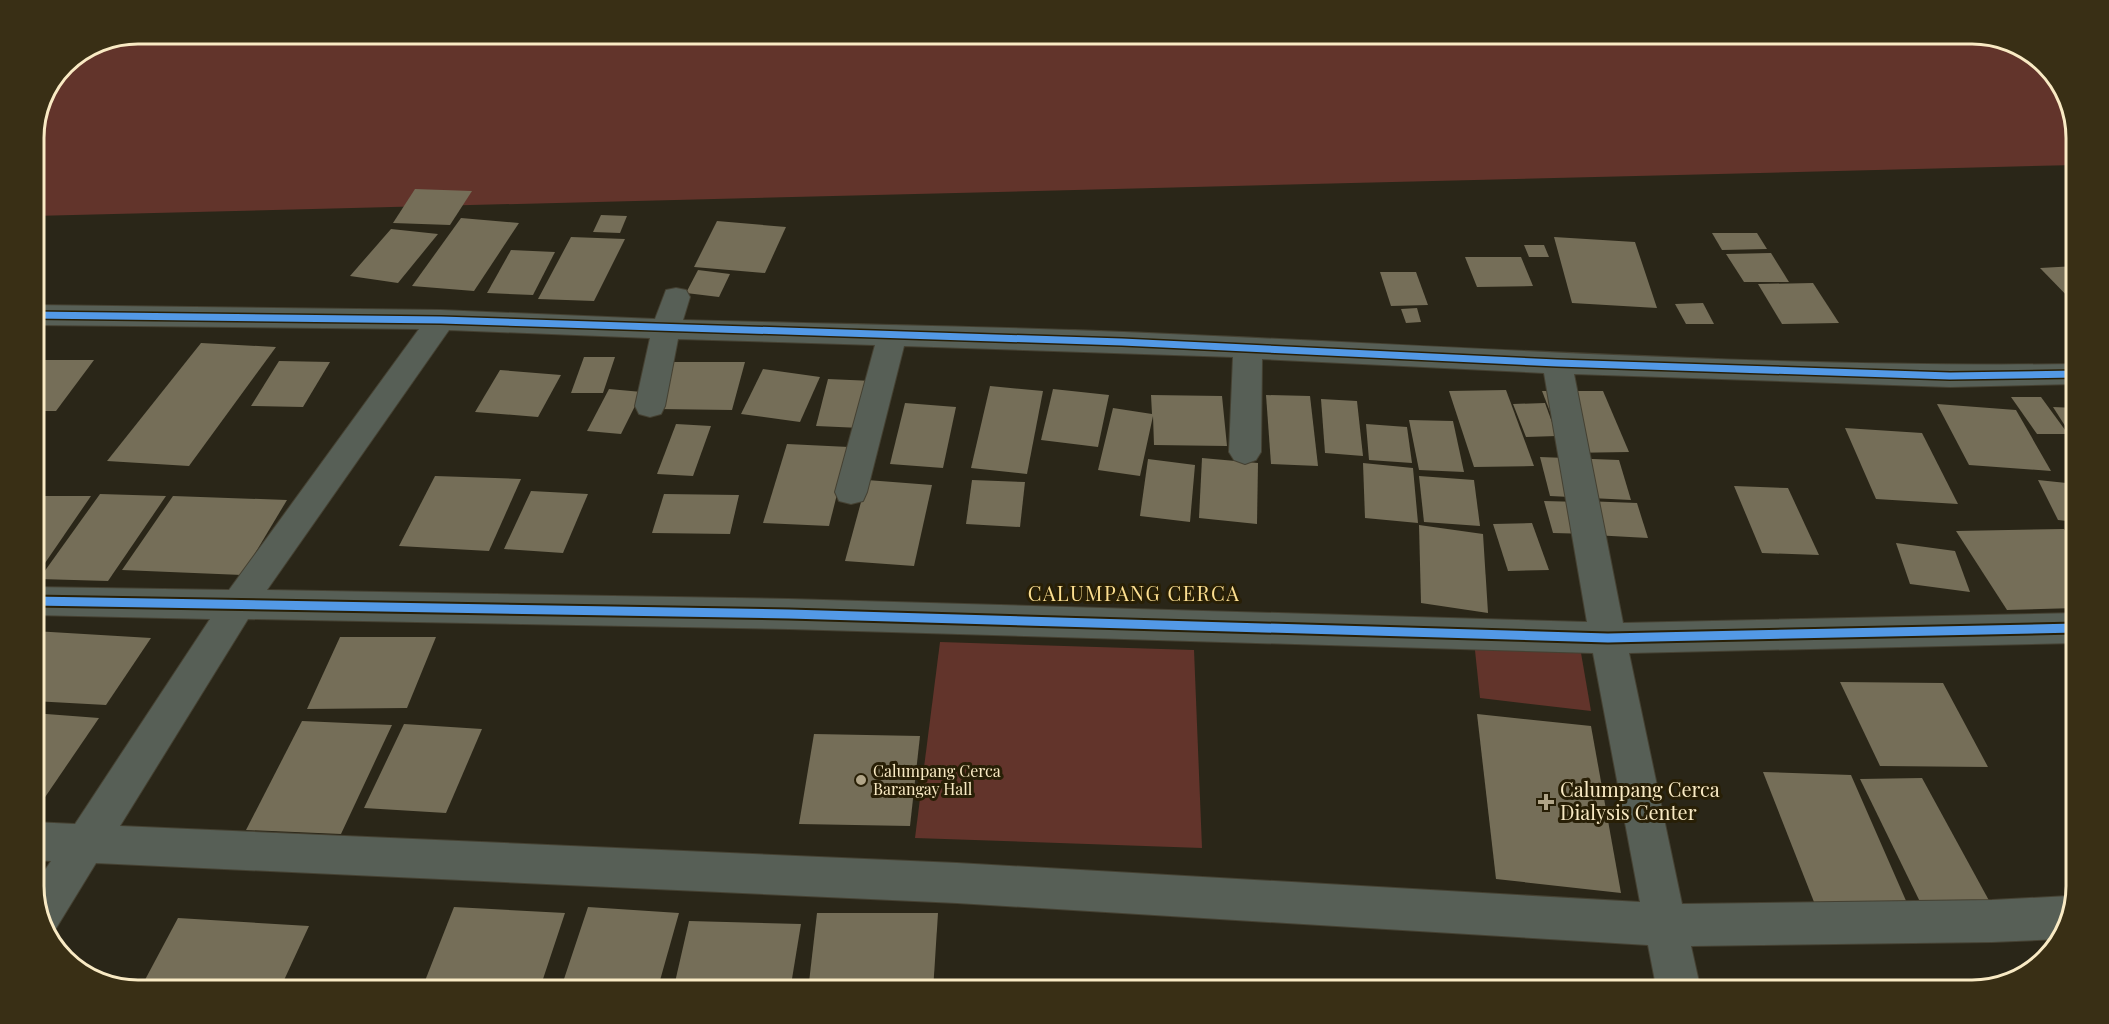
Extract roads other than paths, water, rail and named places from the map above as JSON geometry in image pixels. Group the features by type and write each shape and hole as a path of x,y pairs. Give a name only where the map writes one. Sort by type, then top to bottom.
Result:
{"street":[{"path":"650,406 666,329 676,297"},
{"path":"44,315 441,320 1248,348 1557,363 1950,376 2065,374"},
{"path":"45,907 238,603 441,320"},
{"path":"851,492 892,335"},
{"path":"1245,452 1248,348"},
{"path":"1557,363 1608,638 1677,980"},
{"path":"44,601 789,614 1608,638 2066,628"},
{"path":"44,842 969,884 1665,925 1992,921 2061,917"}],"place":[{"name":"Calumpang Cerca Barangay Hall","path":"861,780"},
{"name":"Calumpang Cerca Dialysis Center","path":"1546,802"}],"district":[{"name":"CALUMPANG CERCA","path":"1134,594"}]}
